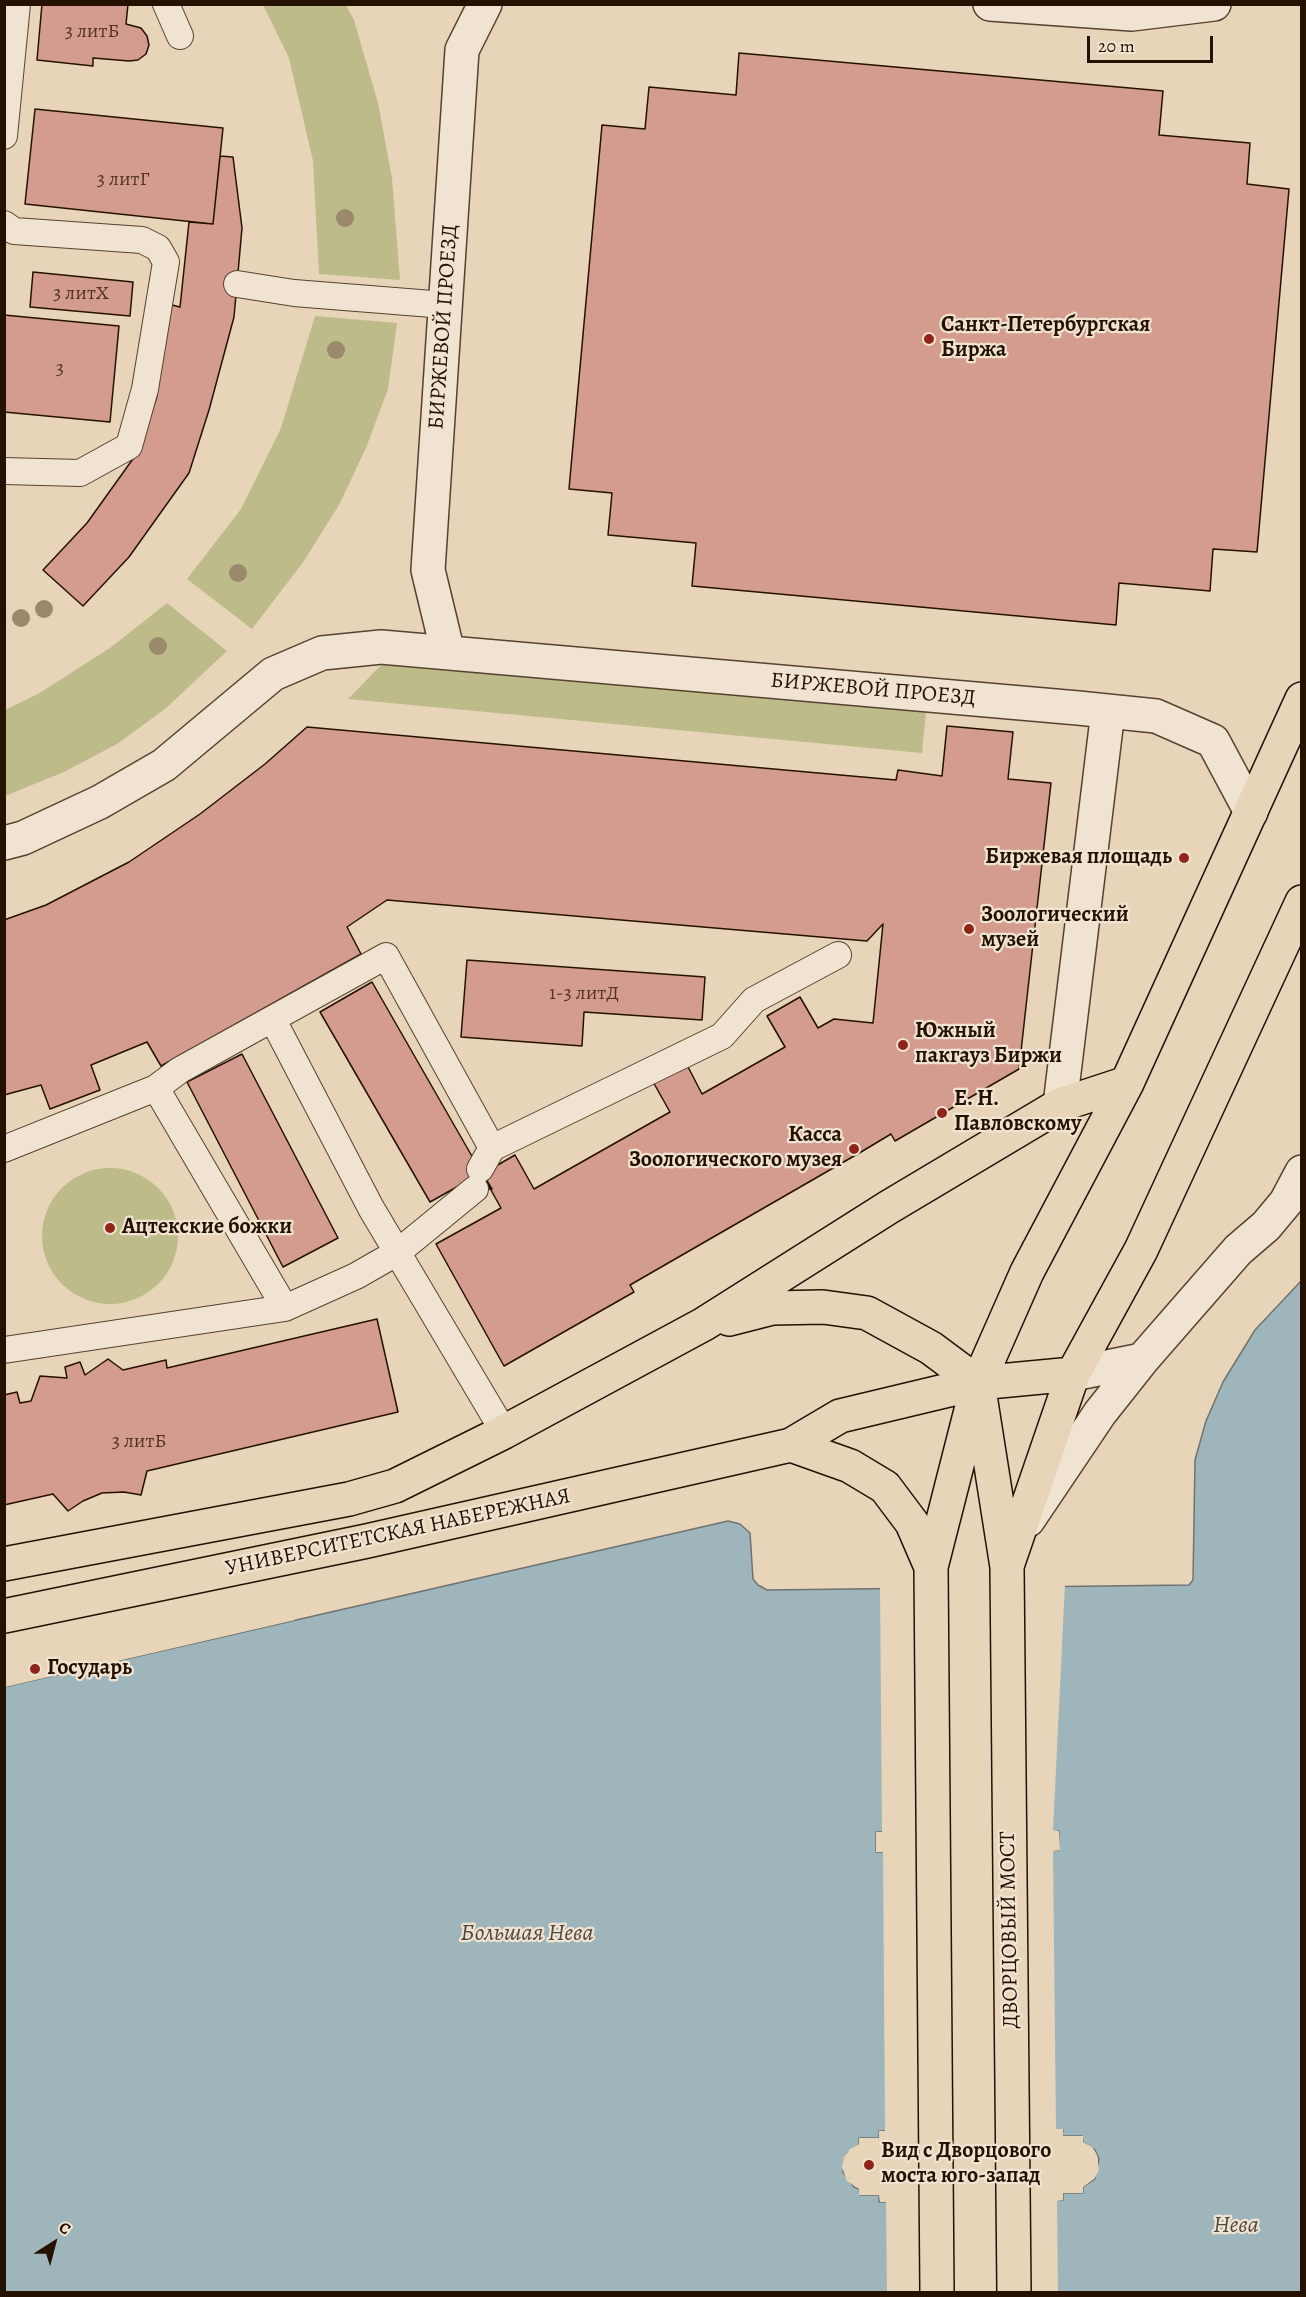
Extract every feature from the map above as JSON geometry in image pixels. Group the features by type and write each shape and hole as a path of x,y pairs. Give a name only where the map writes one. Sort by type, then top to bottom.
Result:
{"main road":[{"path":"937,2292 931,1567 978,1383 1027,1272 1127,1083 1302,699"},
{"path":"1006,1567 1073,1374 1141,1250 1302,902"},
{"name":"УНИВЕРСИТЕТСКАЯ НАБЕРЕЖНАЯ","path":"4,1564 349,1499 395,1486 504,1432 704,1324 873,1217 1060,1104 1127,1083"},
{"name":"УНИВЕРСИТЕТСКАЯ НАБЕРЕЖНАЯ","path":"704,1324 772,1308 823,1307 867,1313 931,1348 978,1383"},
{"path":"978,1383 1073,1374"},
{"path":"978,1383 1006,1567"},
{"name":"УНИВЕРСИТЕТСКАЯ НАБЕРЕЖНАЯ","path":"4,1616 367,1541 791,1445 840,1416 978,1383"},
{"path":"791,1445 850,1466 885,1487 912,1522 931,1567"},
{"name":"ДВОРЦОВЫЙ МОСТ","path":"1006,1567 1014,2292"}],"street":[{"name":"БИРЖЕВОЙ ПРОЕЗД","path":"448,653 428,570 462,50 485,4"},
{"path":"990,4 1139,9 1214,4"},
{"name":"БИРЖЕВОЙ ПРОЕЗД","path":"4,843 23,838 100,802 164,765 273,674 322,653 381,647 1156,716 1212,741 1251,812"},
{"path":"1060,1104 1108,711"},
{"path":"1017,1536 1100,1413 1142,1360 1238,1250 1266,1226 1286,1202 1302,1172"},
{"path":"1073,1374 1142,1360"}],"lane":[{"path":"4,136 17,4"},
{"path":"166,4 180,36"},
{"path":"4,224 14,231 142,240 158,248 166,262 175,269 129,446 80,472 4,471"},
{"path":"237,284 294,293 446,305"},
{"path":"4,1350 285,1308 356,1276 398,1252 482,1168 722,1036 754,1000 838,955"},
{"path":"4,1149 156,1088 180,1070 386,956 482,1168"},
{"path":"273,1020 371,1208 504,1432"},
{"path":"156,1088 285,1308"}],"shaded area":[{"path":"263,5 346,5 354,20 378,103 392,178 400,280 319,274 313,161 289,58"},
{"path":"315,316 397,323 388,389 366,448 339,505 304,561 252,629 187,579 241,509 281,428"},
{"path":"167,603 227,651 165,709 117,744 64,772 5,796 5,710 38,694 110,648"},
{"path":"387,659 926,712 922,753 348,699"},
{"path":"110,1168 136,1173 158,1188 173,1210 178,1236 173,1262 158,1284 136,1299 110,1304 84,1299 62,1284 47,1262 42,1236 47,1210 62,1188 84,1173"}],"water":[{"name":"Большая Нева","path":"1301,1281 1301,2292 5,2292 4,1687 728,1521 740,1524 750,1533 753,1579 767,1590 1189,1585 1193,1580 1195,1460 1206,1421 1223,1382 1255,1330","holes":["1059,1831 1059,1850 876,1852 876,1832","1063,2130 1062,2136 1082,2136 1083,2142 1095,2150 1099,2159 1095,2179 1083,2187 1083,2193 1063,2193 1063,2200 879,2202 879,2195 860,2195 859,2189 854,2187 843,2172 847,2153 859,2144 859,2138 879,2138 879,2131"]}],"pier":[{"path":"1065,1584 1053,1830 1059,1831 1060,1850 1053,1851 1056,2129 1063,2129 1063,2136 1083,2136 1083,2142 1092,2147 1097,2155 1099,2170 1095,2178 1083,2187 1083,2193 1063,2193 1063,2200 1057,2201 1058,2292 887,2292 886,2202 880,2202 879,2195 859,2195 859,2189 847,2181 842,2167 844,2157 850,2149 859,2144 859,2138 879,2138 879,2131 885,2131 883,1852 876,1852 876,1832 882,1832 880,1586","holes":["1056,1834 1057,1847 879,1848 879,1836","1059,2133 1061,2139 1080,2139 1081,2144 1093,2152 1097,2164 1093,2177 1081,2185 1080,2190 1062,2191 1060,2197 882,2199 880,2192 862,2192 861,2187 849,2179 845,2171 847,2158 852,2151 861,2146 862,2141 880,2140 882,2134"]},
{"path":"294,1617 295,1620 5,1687 4,1684"}],"building":[{"path":"42,4 128,4 126,24 141,28 147,36 149,45 146,54 138,60 129,61 93,58 93,66 37,60"},
{"name":"Санкт-Петербургская Биржа","path":"739,53 1163,91 1159,135 1250,143 1247,184 1289,189 1257,552 1213,549 1210,591 1119,583 1116,625 692,586 696,543 608,535 612,493 569,489 602,125 645,129 649,87 736,95"},
{"path":"35,109 223,128 213,224 25,204"},
{"path":"220,156 233,157 242,228 234,317 209,410 189,473 129,557 83,606 43,570 87,523 140,449 157,396 149,393 172,305 180,307 189,222 213,224"},
{"path":"33,272 133,282 130,316 30,307"},
{"path":"4,315 119,326 110,422 4,412"},
{"name":"Южный пакгауз Биржи","path":"947,726 1013,732 1008,779 1051,783 1019,1069 895,1141 891,1134 630,1285 634,1292 504,1366 436,1244 501,1208 482,1174 515,1155 534,1189 670,1112 652,1080 685,1061 702,1094 785,1047 767,1016 800,997 818,1028 834,1019 873,1023 883,924 867,941 387,900 347,927 361,954 161,1066 147,1042 91,1065 100,1090 50,1109 41,1085 4,1095 4,920 46,905 129,862 200,814 265,764 307,727 896,780 898,770 942,776"},
{"path":"467,960 705,977 702,1020 584,1012 582,1046 461,1037"},
{"path":"372,982 492,1189 475,1189 462,1184 430,1202 320,1012"},
{"path":"242,1054 338,1238 283,1267 187,1082"},
{"path":"377,1319 398,1412 147,1471 141,1495 124,1492 102,1493 83,1501 68,1511 53,1494 4,1505 4,1395 17,1392 20,1403 31,1401 40,1376 67,1378 65,1367 80,1362 85,1375 108,1359 123,1370 166,1360 167,1368"}],"place":[{"name":"Санкт-Петербургская Биржа","path":"929,339"},
{"name":"Биржевая площадь","path":"1184,858"},
{"name":"Зоологический музей","path":"969,929"},
{"name":"Южный пакгауз Биржи","path":"903,1045"},
{"name":"Е. Н. Павловскому","path":"942,1113"},
{"name":"Касса Зоологического музея","path":"854,1149"},
{"name":"Ацтекские божки","path":"110,1228"},
{"name":"Государь","path":"35,1669"},
{"name":"Вид с Дворцового моста юго-запад","path":"869,2165"}],"water label":[{"name":"Нева","path":"1236,2226"}]}
